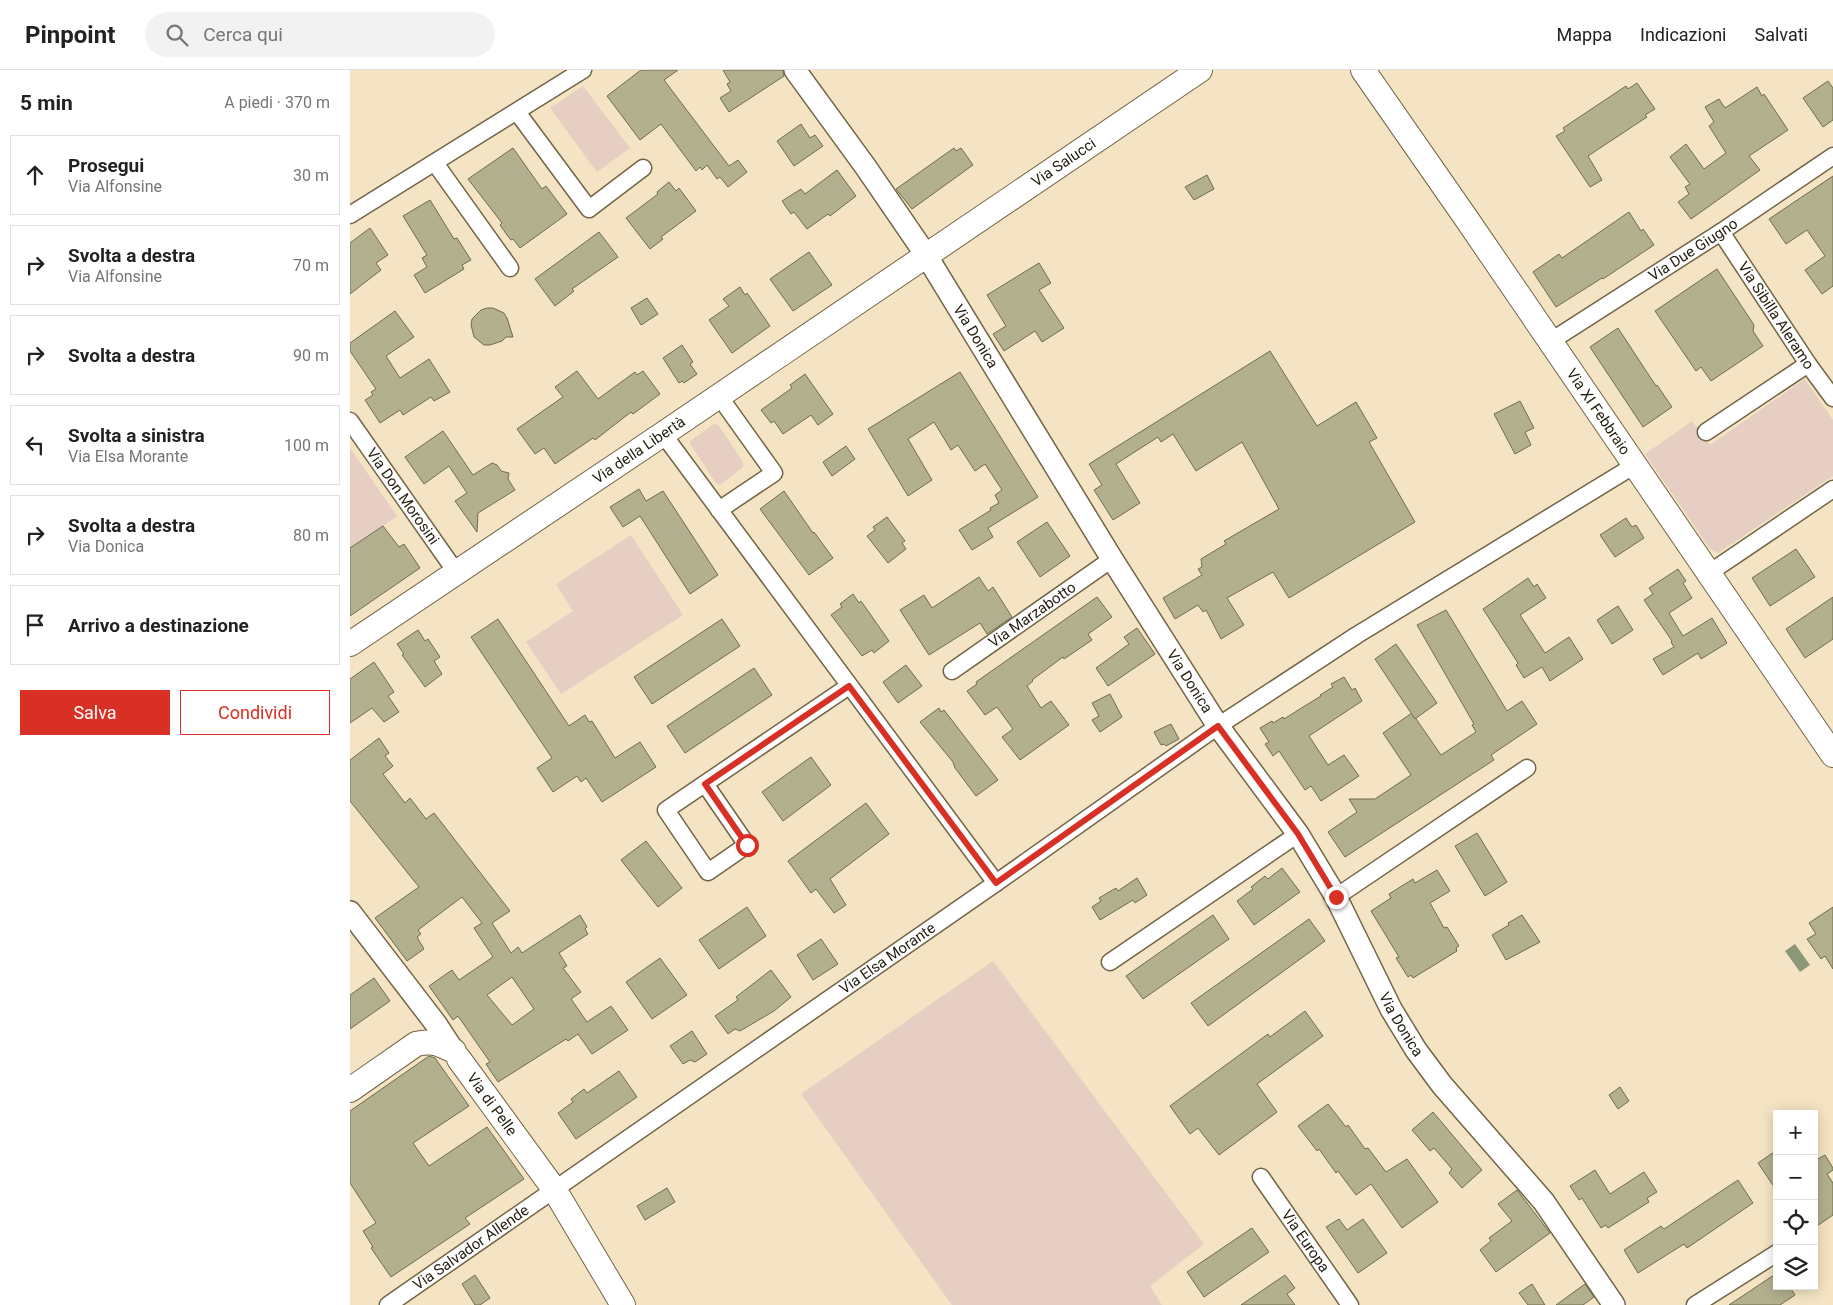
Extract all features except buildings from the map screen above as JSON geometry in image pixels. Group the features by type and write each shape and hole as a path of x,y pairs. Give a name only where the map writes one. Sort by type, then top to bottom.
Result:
{"main road":[{"name":"Via Salucci","path":"926,254 1200,70"},
{"name":"Via XI Febbraio","path":"1363,70 1551,341 1833,755"},
{"name":"Via della Libertà","path":"350,644 663,434 926,254"},
{"path":"350,1090 416,1044 428,1041 437,1043 456,1055"},
{"name":"Via di Pelle","path":"456,1055 554,1189 623,1305"}],"street":[{"path":"350,216 583,70"},
{"name":"Via Donica","path":"795,70 866,166 926,254 1112,559 1218,726 1298,834 1336,897 1391,1009 1416,1050 1442,1084 1544,1202 1614,1305"},
{"path":"517,112 589,208 643,168"},
{"name":"Via Due Giugno","path":"1551,341 1721,232 1833,156"},
{"path":"435,163 510,268"},
{"name":"Via Sibilla Aleramo","path":"1721,232 1808,364 1833,398"},
{"path":"1706,432 1808,364"},
{"path":"719,396 774,473 719,510"},
{"name":"Via Don Morosini","path":"350,421 456,572"},
{"path":"663,434 996,883"},
{"name":"Via Elsa Morante","path":"554,1189 996,883 1218,726 1366,630 1635,465"},
{"path":"1710,573 1833,489"},
{"name":"Via Marzabotto","path":"952,671 1112,559"},
{"path":"705,784 747,845 708,872 666,810 849,686"},
{"path":"1336,897 1527,768"},
{"path":"1110,962 1298,834"},
{"name":"Via di Pelle","path":"350,912 436,1024 456,1055"},
{"name":"Via Europa","path":"1261,1177 1350,1305"},
{"name":"Via Salvador Allende","path":"388,1305 554,1189"},
{"path":"1695,1305 1773,1256"}],"shaded area":[{"path":"583,86 630,148 597,172 550,108"},
{"path":"1805,379 1833,420 1833,476 1718,553 1710,549 1645,454 1692,421 1710,445"},
{"path":"714,424 719,426 743,462 743,467 720,485 716,483 690,444 690,441"},
{"path":"350,448 397,516 350,550"},
{"path":"631,535 683,615 561,694 526,642 573,611 556,584"},
{"path":"1795,944 1810,965 1800,972 1785,951"},
{"path":"993,961 1204,1244 1150,1286 1162,1305 952,1305 801,1094"}],"route":[{"path":"747,845 705,784 849,686 996,883 1218,726 1298,834 1336,897"}]}
